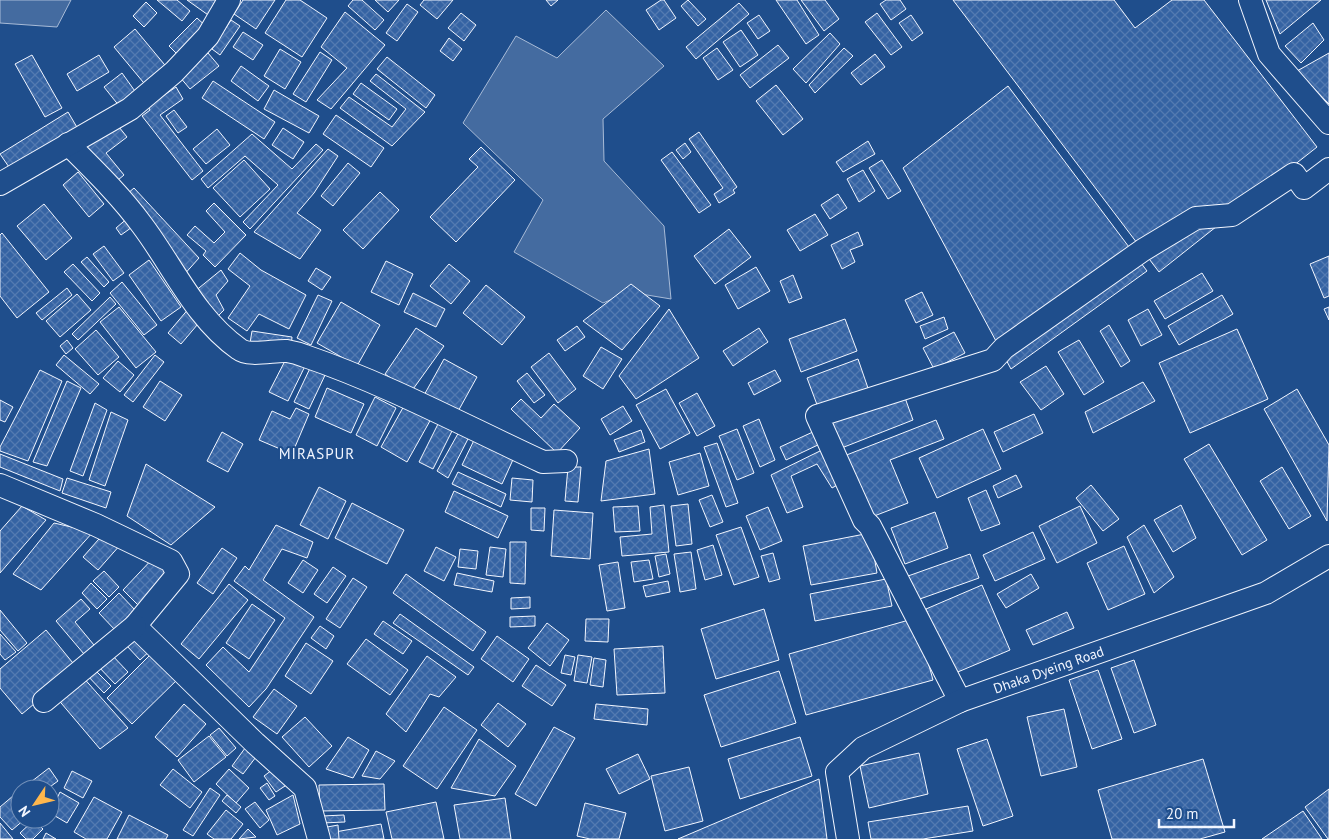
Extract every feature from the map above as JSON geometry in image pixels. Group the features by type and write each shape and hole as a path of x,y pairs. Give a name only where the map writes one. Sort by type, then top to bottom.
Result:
{"street":[{"path":"0,184 130,109 174,72 208,36 229,0"},
{"path":"1250,0 1269,54 1329,122"},
{"path":"68,144 117,195 142,226 195,303 220,333 241,351 271,353 287,351 304,355 348,372 543,462 566,461"},
{"path":"960,701 870,526 864,520 817,416 993,360 1004,348 1143,250 1196,218 1232,215 1294,174 1304,188 1329,169"},
{"path":"0,485 96,525 170,561 178,574 135,626 44,701"},
{"name":"Dhaka Dyeing Road","path":"848,839 837,772 863,748 960,701 1266,593 1329,556"},
{"path":"135,626 247,736 305,788 319,839"}],"water":[{"path":"0,0 71,0 57,27 0,23"},
{"path":"606,10 664,66 603,119 604,161 664,226 671,299 629,292 603,303 514,252 543,200 463,123 516,36 557,58"}],"building":[{"path":"157,0 177,0 190,11 182,21"},
{"path":"187,0 223,0 211,17"},
{"path":"243,0 275,0 256,29 234,14"},
{"path":"286,0 300,0 327,18 302,57 265,33"},
{"path":"353,0 362,0 384,20 375,30 348,6"},
{"path":"375,0 399,0 388,12"},
{"path":"424,0 453,0 437,19 420,5"},
{"path":"546,0 558,0 551,6"},
{"path":"664,0 676,18 659,30 646,10"},
{"path":"688,0 706,19 698,26 681,6"},
{"path":"776,0 797,0 819,35 806,44"},
{"path":"801,0 825,0 839,19 824,31"},
{"path":"886,0 900,0 906,9 891,20 880,4"},
{"path":"953,0 1114,0 1135,28 1172,0 1204,0 1317,147 1159,272"},
{"path":"1266,0 1321,0 1280,34"},
{"path":"146,2 157,13 144,27 133,16"},
{"path":"739,3 749,14 696,59 686,47"},
{"path":"407,4 418,12 397,41 386,33"},
{"path":"345,12 385,45 331,109 317,100 347,68 321,47"},
{"path":"461,13 476,25 464,41 448,28"},
{"path":"877,13 902,47 891,55 865,22"},
{"path":"759,15 770,31 758,39 747,23"},
{"path":"911,15 923,33 912,41 899,23"},
{"path":"197,18 209,29 181,58 169,46"},
{"path":"231,20 240,26 220,55 212,49"},
{"path":"1313,23 1324,40 1301,63 1285,46"},
{"path":"135,29 169,70 148,88 114,47"},
{"path":"741,30 758,55 740,67 723,42"},
{"path":"243,32 263,45 253,60 233,47"},
{"path":"830,33 840,44 806,83 793,69"},
{"path":"449,38 462,49 453,61 440,51"},
{"path":"778,45 789,58 750,88 740,75"},
{"path":"717,48 733,70 718,80 703,58"},
{"path":"844,48 853,56 815,93 809,85"},
{"path":"280,49 301,62 285,89 264,76"},
{"path":"320,52 332,60 306,102 293,94"},
{"path":"208,53 219,66 190,89 179,76"},
{"path":"1329,53 1329,104 1297,71"},
{"path":"875,54 885,67 861,85 851,73"},
{"path":"32,55 62,108 45,117 15,64"},
{"path":"99,55 109,72 77,91 67,74"},
{"path":"387,57 435,95 426,108 377,69"},
{"path":"241,66 269,86 258,101 231,81"},
{"path":"122,73 137,94 120,107 104,87"},
{"path":"376,74 425,112 392,146 340,108 349,97 392,127 406,109 370,81"},
{"path":"213,81 275,122 264,139 202,98"},
{"path":"361,83 397,109 389,120 353,94"},
{"path":"776,85 803,119 783,135 756,101"},
{"path":"1008,86 1147,271 1011,369 903,168"},
{"path":"176,87 183,99 160,115 203,171 192,180 142,116 150,110 148,106"},
{"path":"274,90 319,116 309,133 264,109"},
{"path":"174,110 187,127 178,133 166,116"},
{"path":"68,112 78,129 11,170 0,154"},
{"path":"336,115 384,148 371,167 323,134"},
{"path":"115,122 127,137 106,153 124,175 112,185 82,150"},
{"path":"283,128 304,142 293,159 272,145"},
{"path":"217,129 230,145 206,164 193,149"},
{"path":"699,132 737,187 733,190 735,193 719,203 714,194 723,188 689,139"},
{"path":"252,134 292,169 316,144 323,150 250,229 243,222 278,185 245,156 208,188 201,179"},
{"path":"868,141 875,154 843,172 836,162"},
{"path":"685,143 691,152 683,159 676,150"},
{"path":"481,147 515,180 456,242 430,217 478,167 469,159"},
{"path":"328,149 338,156 314,193 297,213 321,230 300,259 254,232"},
{"path":"672,152 711,205 699,213 661,160"},
{"path":"244,160 270,189 240,217 213,188"},
{"path":"882,160 901,191 888,199 869,168"},
{"path":"348,163 360,173 333,206 321,196"},
{"path":"863,170 875,191 859,202 847,179"},
{"path":"78,172 104,204 89,217 63,185"},
{"path":"134,188 199,258 182,277 127,194"},
{"path":"380,192 399,210 363,249 343,230"},
{"path":"838,194 847,208 830,219 821,205"},
{"path":"214,203 246,235 215,267 203,255 206,251 187,235 195,226 214,243 225,232 206,211"},
{"path":"44,204 72,238 46,260 17,226"},
{"path":"815,214 828,235 800,251 787,230"},
{"path":"129,217 135,225 121,235 116,228"},
{"path":"729,229 751,257 715,284 694,256"},
{"path":"858,232 863,245 850,250 855,262 842,269 831,245"},
{"path":"2,233 49,292 17,318 0,296 0,235"},
{"path":"104,246 124,273 113,281 93,254"},
{"path":"240,253 261,270 306,295 289,329 259,314 247,331 228,318 250,286 228,269"},
{"path":"1329,256 1329,296 1324,298 1310,264"},
{"path":"87,257 109,282 104,287 81,262"},
{"path":"149,260 181,307 161,321 129,275"},
{"path":"386,261 413,274 399,305 371,292"},
{"path":"73,264 100,293 92,301 64,272"},
{"path":"449,264 470,281 451,304 430,286"},
{"path":"756,267 770,291 738,309 725,285"},
{"path":"316,268 331,277 322,290 308,281"},
{"path":"221,270 228,281 216,295 224,310 216,318 194,292"},
{"path":"1202,273 1213,291 1165,319 1154,301"},
{"path":"793,275 802,298 789,303 780,281"},
{"path":"122,282 157,325 144,335 110,293"},
{"path":"631,284 660,306 622,350 583,321"},
{"path":"486,285 525,317 502,345 463,313"},
{"path":"67,288 72,295 42,320 36,313"},
{"path":"922,292 933,315 916,323 905,300"},
{"path":"413,293 445,309 436,327 404,312"},
{"path":"77,294 91,310 60,337 46,321"},
{"path":"318,295 332,301 311,345 297,338"},
{"path":"1222,295 1233,314 1179,345 1168,326"},
{"path":"110,297 116,304 78,340 72,334"},
{"path":"341,302 380,325 357,366 317,343"},
{"path":"119,307 156,352 136,368 100,322"},
{"path":"190,307 203,318 181,344 168,333"},
{"path":"1329,307 1329,320 1324,309"},
{"path":"669,309 699,358 636,399 619,376"},
{"path":"1148,309 1162,335 1141,346 1128,320"},
{"path":"944,317 948,329 925,339 920,326"},
{"path":"845,319 857,351 801,372 789,339"},
{"path":"1109,325 1130,361 1121,367 1100,331"},
{"path":"577,326 585,337 565,351 557,340"},
{"path":"416,328 444,346 411,392 385,374"},
{"path":"759,328 768,342 733,366 723,351"},
{"path":"1237,329 1268,399 1190,433 1159,363"},
{"path":"96,330 119,357 98,375 75,349"},
{"path":"252,331 292,337 291,348 250,343"},
{"path":"954,332 965,353 934,369 923,348"},
{"path":"67,340 73,348 66,354 60,346"},
{"path":"1079,340 1104,382 1084,395 1058,352"},
{"path":"601,347 622,359 603,389 583,376"},
{"path":"549,353 576,389 558,403 531,367"},
{"path":"64,355 99,384 90,394 56,365"},
{"path":"155,355 164,362 133,402 124,395"},
{"path":"288,355 307,362 288,401 269,392"},
{"path":"444,359 477,377 456,415 423,397"},
{"path":"858,359 869,391 819,410 807,378"},
{"path":"118,361 134,375 120,392 103,378"},
{"path":"312,364 327,371 309,409 294,402"},
{"path":"1046,366 1064,394 1041,410 1020,382"},
{"path":"40,370 62,381 28,461 0,451 0,447"},
{"path":"775,370 781,381 754,395 748,383"},
{"path":"527,373 545,395 534,403 517,381"},
{"path":"67,381 81,388 47,466 33,462"},
{"path":"160,381 182,395 165,421 143,407"},
{"path":"1143,382 1155,401 1093,433 1085,412"},
{"path":"327,388 364,404 351,433 315,417"},
{"path":"666,389 690,433 660,449 636,405"},
{"path":"1297,389 1329,445 1327,521 1264,409"},
{"path":"697,393 715,426 697,436 679,403"},
{"path":"904,395 913,420 839,449 830,423"},
{"path":"375,397 396,408 377,446 356,435"},
{"path":"521,399 541,418 554,404 580,428 557,453 511,409"},
{"path":"0,400 13,407 5,422 0,420"},
{"path":"95,403 107,410 83,476 70,471"},
{"path":"405,404 431,419 407,462 381,447"},
{"path":"623,406 632,421 610,435 601,419"},
{"path":"296,408 309,414 292,454 259,440 272,411 290,419"},
{"path":"111,412 128,420 105,486 89,480"},
{"path":"1034,414 1043,433 1003,452 994,432"},
{"path":"759,419 775,460 760,467 743,426"},
{"path":"440,420 454,427 433,469 419,462"},
{"path":"936,420 944,439 890,460 908,503 869,518 844,456"},
{"path":"737,429 754,473 737,480 719,436"},
{"path":"983,429 1001,469 937,498 919,458"},
{"path":"460,430 470,435 448,478 437,471"},
{"path":"641,430 645,442 619,452 614,440"},
{"path":"815,431 820,444 786,460 780,447"},
{"path":"222,432 243,444 228,472 207,461"},
{"path":"477,434 516,453 502,484 462,465"},
{"path":"717,443 738,503 726,507 704,447"},
{"path":"1209,444 1267,540 1242,555 1184,459"},
{"path":"649,449 655,494 601,501 606,461"},
{"path":"824,449 843,482 832,488 817,464 791,476 803,507 787,513 771,475"},
{"path":"700,453 709,486 678,495 669,462"},
{"path":"0,454 63,479 60,491 0,467"},
{"path":"146,464 215,507 171,545 127,516"},
{"path":"568,467 581,467 578,502 565,501"},
{"path":"1282,467 1311,516 1289,529 1260,481"},
{"path":"458,472 506,494 501,507 452,484"},
{"path":"1016,475 1022,487 998,498 993,486"},
{"path":"67,478 111,492 106,508 62,493"},
{"path":"512,478 533,480 532,502 510,500"},
{"path":"1091,485 1119,519 1103,531 1076,498"},
{"path":"319,487 346,501 328,539 300,525"},
{"path":"986,490 1000,524 981,531 968,498"},
{"path":"454,491 508,516 498,538 445,512"},
{"path":"712,495 723,522 710,527 699,500"},
{"path":"352,503 404,530 387,564 335,538"},
{"path":"688,504 692,544 676,546 671,506"},
{"path":"664,505 669,552 622,556 620,537 652,534 650,507"},
{"path":"1181,505 1196,538 1173,552 1154,520"},
{"path":"22,506 46,520 0,573 0,531"},
{"path":"638,506 640,531 615,532 613,507"},
{"path":"1080,506 1097,543 1057,563 1039,526"},
{"path":"768,507 782,541 760,550 746,516"},
{"path":"531,508 545,508 544,531 531,530"},
{"path":"554,510 593,513 590,559 551,556"},
{"path":"935,512 948,548 905,564 891,528"},
{"path":"54,523 93,532 41,590 13,574"},
{"path":"276,525 313,542 307,558 282,549 263,580 314,617 266,689 249,707 206,665 223,647 249,672 285,618 234,581 245,566 249,570"},
{"path":"1144,525 1174,577 1154,593 1127,537"},
{"path":"741,527 759,577 734,585 716,535"},
{"path":"106,531 121,544 98,570 83,557"},
{"path":"1033,532 1045,559 995,581 983,555"},
{"path":"870,533 877,573 811,585 803,546"},
{"path":"510,542 526,542 525,584 510,583"},
{"path":"713,545 722,575 705,580 697,550"},
{"path":"1124,546 1145,594 1108,610 1087,563"},
{"path":"436,547 456,557 444,581 424,571"},
{"path":"490,547 506,549 503,577 486,575"},
{"path":"222,548 237,558 213,594 197,583"},
{"path":"460,549 478,551 476,569 458,567"},
{"path":"691,552 696,589 680,592 674,554"},
{"path":"773,553 780,579 769,582 761,556"},
{"path":"666,554 670,574 659,577 655,556"},
{"path":"970,554 979,578 917,600 908,576"},
{"path":"156,555 172,573 141,608 123,590"},
{"path":"303,560 318,570 303,593 288,583"},
{"path":"649,560 653,579 634,582 631,562"},
{"path":"618,562 625,608 607,611 599,565"},
{"path":"333,567 346,576 327,603 314,594"},
{"path":"104,571 119,587 109,597 93,581"},
{"path":"457,573 494,581 492,592 454,585"},
{"path":"406,574 486,632 473,651 393,593"},
{"path":"1031,574 1039,588 1006,608 997,594"},
{"path":"353,578 367,587 340,628 326,619"},
{"path":"886,579 892,606 815,621 810,594"},
{"path":"668,581 670,592 646,597 643,586"},
{"path":"91,583 107,599 97,609 82,593"},
{"path":"229,584 248,600 199,659 181,644"},
{"path":"982,585 1010,650 953,674 926,609"},
{"path":"119,593 136,611 116,631 99,613"},
{"path":"530,597 530,608 511,609 511,598"},
{"path":"81,599 90,609 75,622 94,645 84,654 56,621"},
{"path":"252,604 275,620 249,659 226,643"},
{"path":"764,609 779,660 716,679 701,629"},
{"path":"0,610 27,643 18,651 0,630"},
{"path":"1067,612 1074,628 1033,645 1026,630"},
{"path":"400,614 474,667 468,675 393,623"},
{"path":"535,616 535,626 510,627 510,617"},
{"path":"916,618 933,680 806,715 789,654"},
{"path":"586,619 609,619 608,642 585,641"},
{"path":"383,621 412,641 403,654 374,634"},
{"path":"547,623 569,640 550,666 528,648"},
{"path":"320,626 334,636 326,649 311,638"},
{"path":"46,630 77,668 22,714 0,688 0,669"},
{"path":"138,632 153,648 140,660 126,645"},
{"path":"0,634 16,652 5,660 0,654"},
{"path":"497,636 529,659 513,682 481,659"},
{"path":"366,639 408,670 390,695 347,664"},
{"path":"306,643 333,661 311,694 285,676"},
{"path":"663,646 665,693 617,695 614,649"},
{"path":"157,648 182,675 132,724 107,698"},
{"path":"110,653 128,672 115,684 97,665"},
{"path":"565,655 575,657 571,675 561,673"},
{"path":"578,655 592,657 587,683 574,681"},
{"path":"427,656 456,677 439,697 430,694 406,732 386,714"},
{"path":"594,658 606,660 603,687 590,685"},
{"path":"1134,660 1156,725 1134,733 1111,668"},
{"path":"536,665 566,685 552,706 522,686"},
{"path":"92,667 111,686 104,693 85,673"},
{"path":"1098,670 1122,739 1092,749 1069,680"},
{"path":"779,671 796,723 721,747 704,695"},
{"path":"81,675 128,728 100,749 56,697"},
{"path":"274,689 297,706 277,734 253,717"},
{"path":"498,703 526,724 508,747 481,725"},
{"path":"184,704 206,724 177,757 155,737"},
{"path":"596,704 648,709 647,725 594,719"},
{"path":"444,707 477,730 437,789 403,766"},
{"path":"1064,709 1077,767 1041,776 1027,717"},
{"path":"305,717 332,746 309,767 282,737"},
{"path":"554,727 575,738 536,806 515,794"},
{"path":"219,728 236,748 227,756 210,735"},
{"path":"209,736 226,757 194,782 178,760"},
{"path":"348,737 369,750 353,778 326,769"},
{"path":"800,737 812,776 740,799 728,759"},
{"path":"479,739 516,766 495,796 451,788"},
{"path":"987,739 1013,816 983,826 957,749"},
{"path":"248,744 259,753 243,774 232,766"},
{"path":"376,751 395,761 380,779 362,776"},
{"path":"919,753 928,794 869,808 860,766"},
{"path":"638,754 650,779 619,794 606,769"},
{"path":"1203,759 1225,832 1200,839 1112,839 1098,790"},
{"path":"276,767 288,784 276,792 264,776"},
{"path":"689,767 703,821 665,831 651,776"},
{"path":"49,768 57,779 35,779"},
{"path":"173,769 202,792 190,808 160,785"},
{"path":"229,769 249,788 236,803 216,784"},
{"path":"72,771 92,781 83,798 64,788"},
{"path":"819,779 827,839 678,839"},
{"path":"267,783 275,796 269,800 260,788"},
{"path":"384,784 385,810 320,811 319,785"},
{"path":"210,788 220,795 193,836 183,830"},
{"path":"1329,789 1329,839 1328,839 1305,807"},
{"path":"60,792 79,803 67,823 60,819"},
{"path":"227,795 241,807 236,813 222,801"},
{"path":"293,795 300,824 277,835 266,810"},
{"path":"94,797 122,812 107,839 86,839 74,832"},
{"path":"10,798 10,828 0,817 0,807"},
{"path":"505,798 511,839 460,839 454,805"},
{"path":"255,802 269,820 260,828 245,809"},
{"path":"436,802 444,839 392,839 386,812"},
{"path":"585,803 626,813 619,839 590,839 577,836"},
{"path":"968,806 973,831 923,839 871,839 868,822"},
{"path":"226,810 243,824 231,839 214,839 207,834"},
{"path":"1303,811 1322,839 1262,839"},
{"path":"129,815 168,835 166,839 117,839"},
{"path":"344,815 345,822 322,823 322,816"},
{"path":"0,823 13,839 0,839"},
{"path":"381,824 384,839 330,839 329,833"},
{"path":"338,825 339,839 324,839 322,828"},
{"path":"24,829 43,829 33,839 26,839 20,833"},
{"path":"248,829 256,837 239,839"},
{"path":"46,833 56,839 43,839"}],"district":[{"name":"MIRASPUR","path":"317,453"}]}
